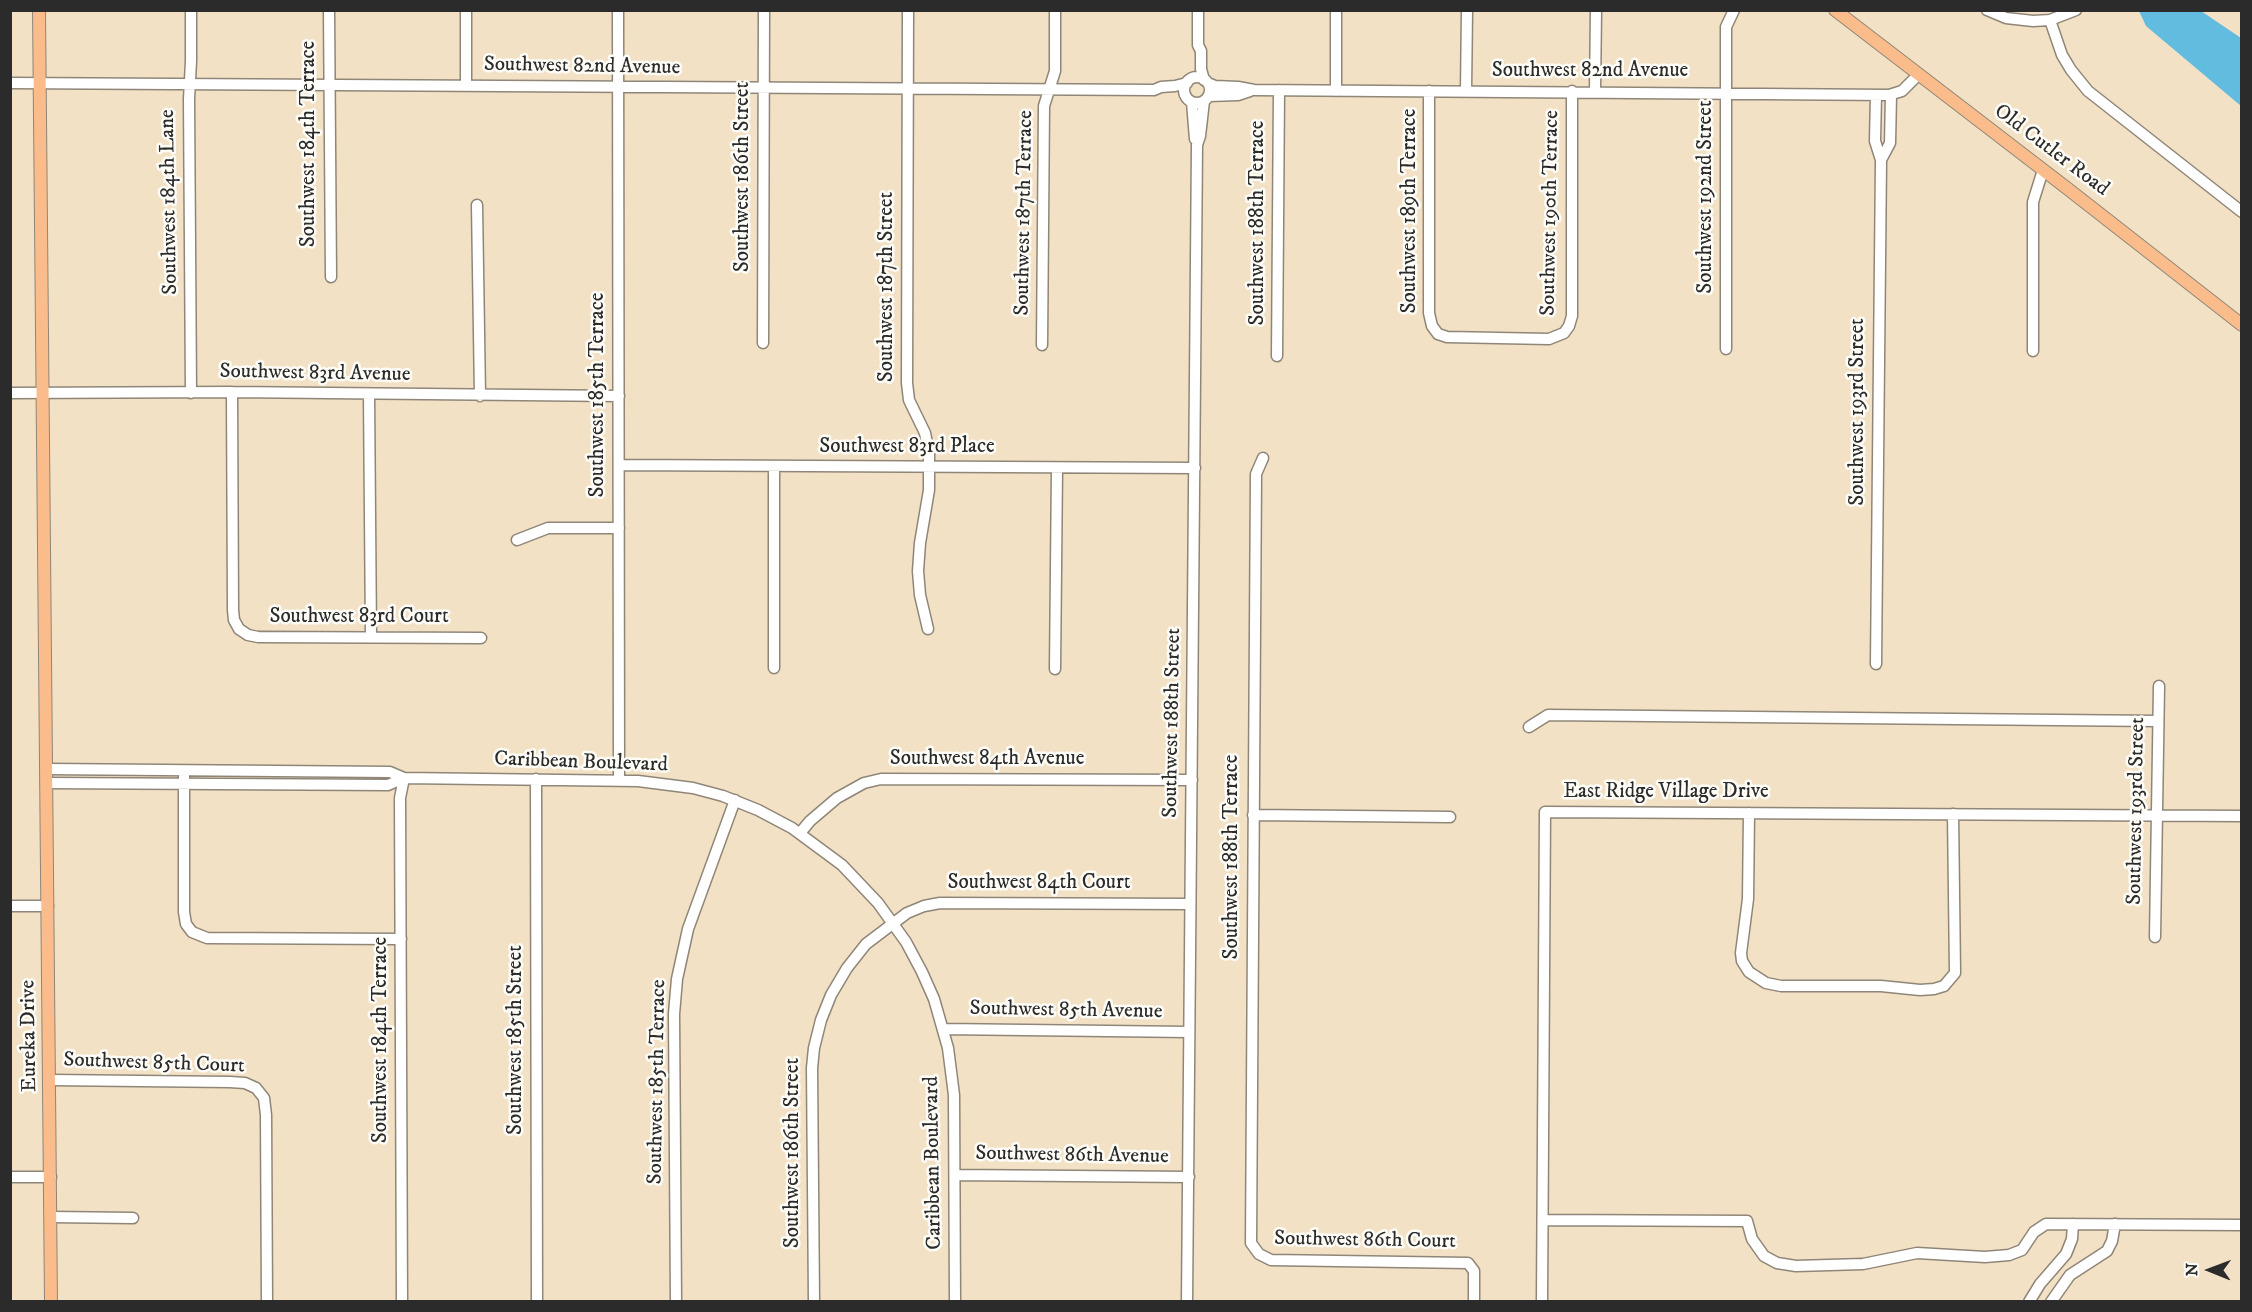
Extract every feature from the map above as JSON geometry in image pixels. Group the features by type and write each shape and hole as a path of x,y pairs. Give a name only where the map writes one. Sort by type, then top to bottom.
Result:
{"main road":[{"name":"Eureka Drive","path":"39,10 51,1302"},
{"name":"Old Cutler Road","path":"1835,10 2241,325"}],"street":[{"name":"Southwest 184th Lane","path":"190,10 192,393"},
{"name":"Southwest 184th Terrace","path":"329,10 331,277"},
{"path":"466,10 466,85"},
{"name":"Southwest 185th Terrace","path":"618,10 619,780"},
{"name":"Southwest 186th Street","path":"763,343 764,10"},
{"name":"Southwest 187th Street","path":"908,10 907,382 909,400 928,443 929,490 921,532 918,571 920,595 928,629"},
{"name":"Southwest 187th Terrace","path":"1042,345 1044,106 1055,71 1055,10"},
{"path":"1198,10 1198,45 1206,82 1206,99"},
{"path":"1336,10 1336,91"},
{"path":"1466,91 1467,10"},
{"path":"1595,91 1596,10"},
{"name":"Southwest 192nd Street","path":"1726,349 1728,177 1725,93 1726,27 1734,10"},
{"path":"1987,10 2000,16 2019,20 2050,20 2076,10"},
{"path":"2050,20 2062,55 2084,86 2241,212"},
{"path":"1189,99 1185,89 1190,81 1194,50 1198,45"},
{"path":"1891,95 1902,91 1918,75"},
{"name":"Southwest 82nd Avenue","path":"10,83 1154,90 1198,78 1215,87 1254,90 1891,95"},
{"name":"Southwest 82nd Avenue","path":"1154,90 1161,94 1198,103 1206,99 1238,95 1254,90"},
{"name":"Southwest 188th Terrace","path":"1277,356 1279,90"},
{"name":"Southwest 189th Terrace","path":"1430,90 1429,318 1434,330 1442,336 1451,338 1549,339 1564,333"},
{"name":"Southwest 190th Terrace","path":"1564,333 1572,316 1572,91"},
{"name":"Southwest 193rd Street","path":"1876,95 1876,149 1881,160 1876,664"},
{"name":"Southwest 193rd Street","path":"1881,160 1887,150 1891,132 1891,95"},
{"name":"Southwest 188th Street","path":"1187,1302 1197,145 1189,99"},
{"name":"Southwest 188th Street","path":"1197,145 1206,99"},
{"path":"1875,132 1891,132"},
{"path":"2033,351 2033,202 2043,170"},
{"path":"477,205 480,396"},
{"name":"Southwest 83rd Avenue","path":"10,393 232,392 619,396"},
{"name":"Southwest 83rd Court","path":"232,392 233,610 234,620 239,629 248,635 258,637 481,638"},
{"path":"369,394 371,637"},
{"name":"Southwest 188th Terrace","path":"1258,1254 1252,1248 1249,1234 1257,474 1263,458"},
{"name":"Southwest 83rd Place","path":"619,465 1195,468"},
{"path":"774,466 774,668"},
{"path":"1055,669 1057,468"},
{"path":"517,540 548,528 619,528"},
{"name":"Southwest 193rd Street","path":"2155,937 2159,686"},
{"path":"1529,727 1548,715 2158,721"},
{"path":"46,769 390,772 404,778"},
{"path":"184,771 184,912 186,924 192,932 207,938 401,939"},
{"name":"Southwest 184th Terrace","path":"402,1302 400,798 404,778"},
{"name":"Caribbean Boulevard","path":"46,783 388,785 404,778 619,780 707,791 735,800 778,820 800,833 851,873 893,923 928,983 951,1063 954,1095 955,1302"},
{"name":"Southwest 185th Street","path":"536,779 537,1302"},
{"name":"Southwest 84th Avenue","path":"800,833 810,821 837,798 864,783 881,779 1192,780"},
{"name":"Southwest 185th Terrace","path":"676,1302 674,1014 677,980 688,929 735,800"},
{"name":"East Ridge Village Drive","path":"1542,1302 1545,812 2241,816"},
{"path":"1749,813 1748,899 1741,953 1744,965 1756,978 1780,986 1881,986 1927,990 1940,988 1947,984 1955,973 1953,814"},
{"path":"1253,815 1450,817"},
{"name":"Southwest 84th Court","path":"893,923 915,909 940,903 1190,904"},
{"path":"10,906 48,906"},
{"name":"Southwest 186th Street","path":"814,1302 812,1068 816,1038 827,1002 847,968 866,944 893,923"},
{"name":"Southwest 85th Avenue","path":"943,1029 1189,1032"},
{"name":"Southwest 85th Court","path":"50,1080 230,1082 245,1083 256,1088 264,1098 266,1115 267,1302"},
{"name":"Southwest 86th Avenue","path":"955,1174 1189,1177"},
{"path":"10,1177 51,1177"},
{"path":"51,1218 133,1218"},
{"path":"1543,1220 1747,1221 1752,1239 1764,1256 1777,1263 1796,1266 1863,1264 1910,1254 1994,1257 2009,1255 2025,1246 2034,1232 2042,1225 2241,1225"},
{"path":"2029,1302 2037,1288 2066,1254 2072,1239 2073,1224"},
{"path":"2037,1288 2052,1300 2064,1281 2074,1272 2108,1251 2115,1224"},
{"name":"Southwest 86th Court","path":"1258,1254 1272,1260 1460,1262 1471,1265 1475,1275 1474,1302"},
{"path":"2061,1260 2074,1272"}],"water":[{"path":"2139,11 2201,11 2241,38 2241,106 2146,26"}]}
